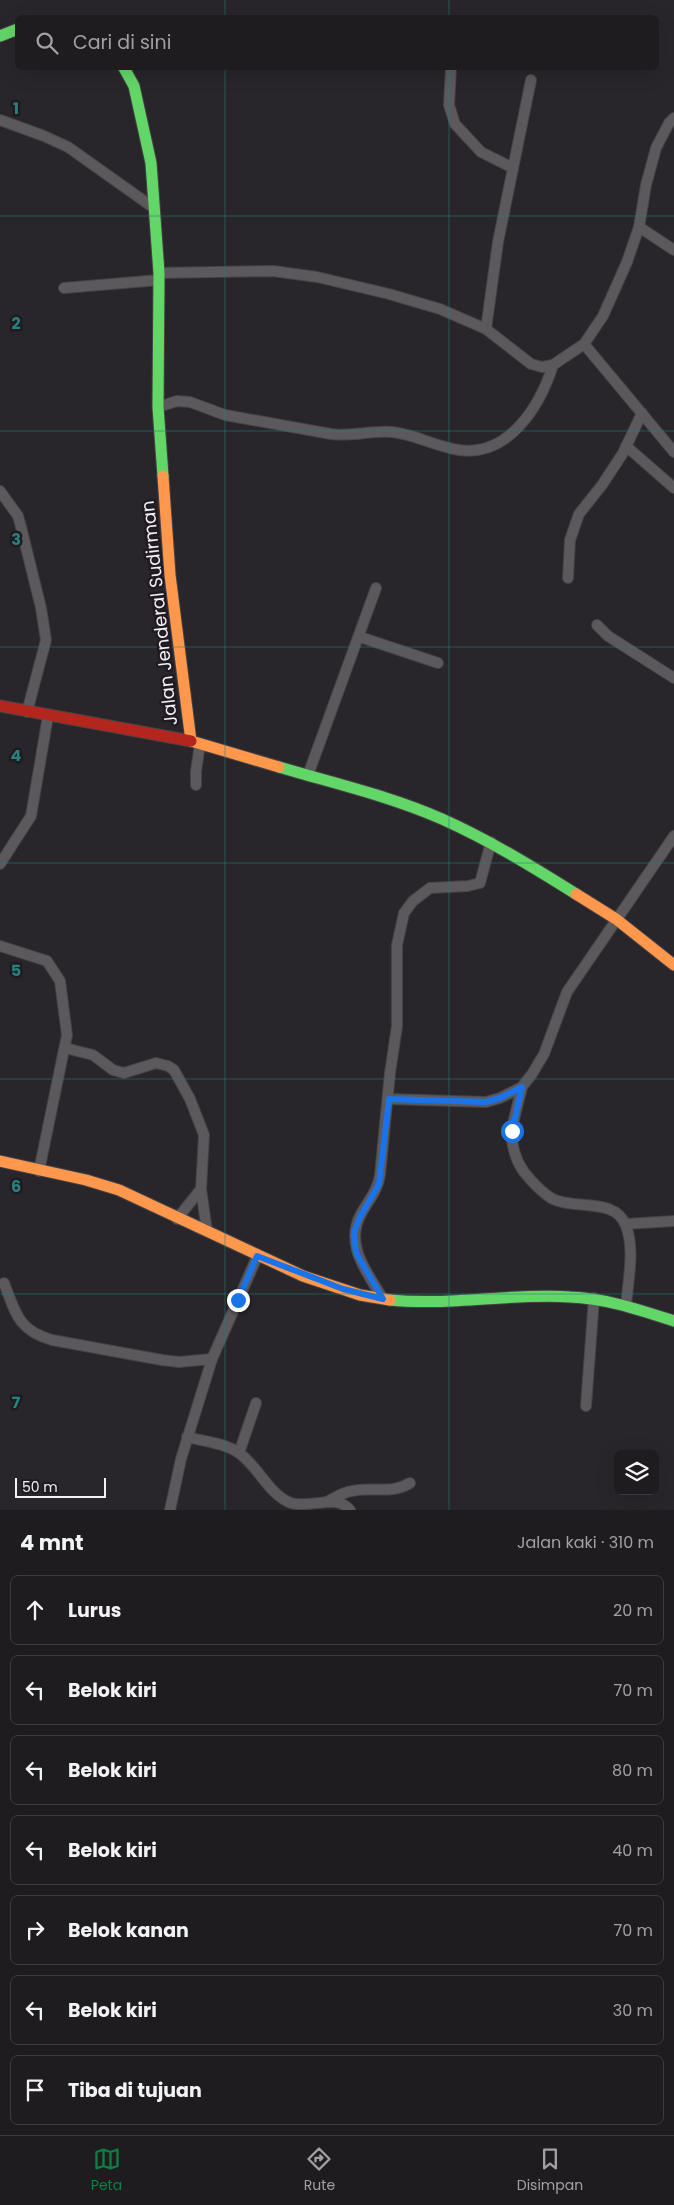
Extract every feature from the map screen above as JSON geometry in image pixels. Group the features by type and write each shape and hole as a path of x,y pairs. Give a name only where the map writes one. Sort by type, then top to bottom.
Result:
{"main road":[{"path":"0,36 15,30"},
{"name":"Jalan Jenderal Sudirman","path":"125,70 134,86 145,128 151,163 159,277 158,407 170,575 196,742"},
{"path":"0,706 196,742 308,774 424,812 491,842 616,919 674,965"},
{"path":"0,1161 118,1190 257,1256 351,1292 409,1302 556,1296 594,1298 674,1321"}],"street":[{"path":"451,70 449,105 455,124 481,152 513,168"},
{"path":"486,329 498,242 531,80"},
{"path":"64,288 159,277 272,271 317,277 389,294 432,307 486,329 530,364 542,367 553,365 584,344 602,316 628,262 639,226 646,185 656,148 668,123 674,118"},
{"path":"0,120 68,147 154,208"},
{"path":"639,226 674,250"},
{"path":"584,344 674,452"},
{"path":"158,407 177,401 190,402 225,415 343,436 393,432 460,450 479,450 502,442 518,428 544,391 553,365"},
{"path":"568,578 570,540 579,514 602,486 626,446 642,413"},
{"path":"626,446 674,488"},
{"path":"0,491 18,516 41,608 46,640 28,712"},
{"path":"308,774 360,637 376,588"},
{"path":"597,625 608,636 674,678"},
{"path":"360,637 438,663"},
{"path":"0,864 31,816 48,716"},
{"path":"196,742 196,785"},
{"path":"626,1306 630,1240 626,1224 617,1212 601,1206 573,1205 552,1199 534,1186 520,1167 512,1138 512,1131 522,1087 544,1054 567,992 674,836"},
{"path":"383,1299 356,1253 354,1232 360,1217 379,1184 389,1099 390,1073 397,1026 397,944 404,913 413,901 430,888 468,886 480,883 491,842"},
{"path":"0,946 47,961 60,981 67,1029 39,1171"},
{"path":"64,1048 94,1054 113,1070 124,1074 156,1063 174,1070 190,1099 204,1134 201,1189 207,1231"},
{"path":"389,1099 486,1102 500,1098 522,1087"},
{"path":"177,1219 201,1189"},
{"path":"626,1224 674,1221"},
{"path":"170,1510 188,1437 212,1359 257,1256"},
{"path":"4,1283 24,1326 35,1335 52,1340 162,1360 179,1362 212,1359"},
{"path":"586,1406 594,1298"},
{"path":"239,1452 256,1402"},
{"path":"188,1437 239,1452 284,1500 300,1505 327,1502 340,1503 350,1510"},
{"path":"327,1502 342,1493 354,1490 392,1490 400,1489 410,1483"},
{"path":"280,1510 284,1500"}],"traffic: fast":[{"path":"0,36 15,30"},
{"path":"125,70 134,86 151,163 159,273 158,407 163,476"},
{"path":"279,767 382,797 442,819 494,845 576,894"},
{"path":"390,1300 435,1302 547,1296 583,1298 622,1305 674,1321"}],"traffic: slow":[{"path":"163,476 170,575 191,741 279,767"},
{"path":"576,894 616,919 674,965"},
{"path":"0,1161 86,1180 119,1190 303,1276 360,1295 390,1300"}],"traffic: jam":[{"path":"0,706 191,741"}],"route":[{"path":"238,1300 257,1256 360,1295 383,1299 356,1253 354,1232 360,1217 379,1184 389,1099 407,1098 422,1101 486,1102 500,1098 522,1087 512,1131"}]}
